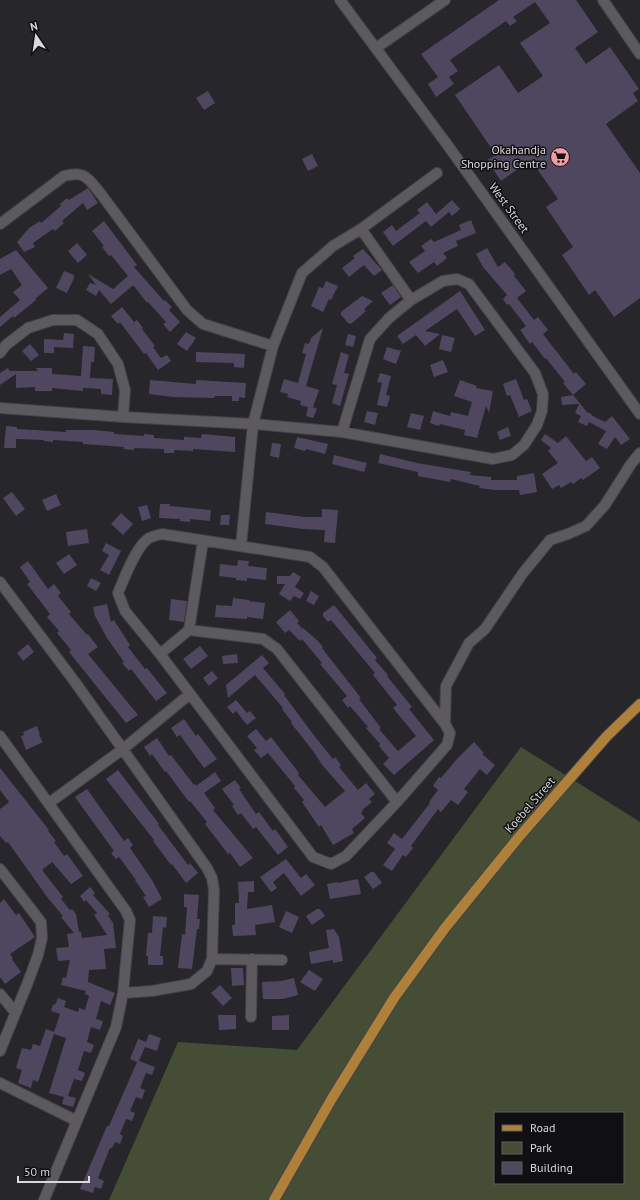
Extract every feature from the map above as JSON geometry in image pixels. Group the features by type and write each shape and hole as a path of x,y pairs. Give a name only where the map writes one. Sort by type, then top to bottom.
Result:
{"main road":[{"name":"Koebel Street","path":"274,1200 331,1100 394,998 444,928 523,832 607,736 640,704"}],"street":[{"name":"West Street","path":"340,0 446,143 640,414"},
{"path":"376,48 445,0"},
{"path":"603,0 640,54"},
{"path":"241,546 253,424 272,346 302,273 333,246 361,229 438,172"},
{"path":"0,224 64,176 75,173 86,176 187,310 203,324 272,346"},
{"path":"361,229 411,300"},
{"path":"0,408 123,417 253,424 342,432 493,459 512,455 524,445 537,425 542,411 543,394 534,373 469,284 457,279 443,281 411,300 390,318 370,339 342,432"},
{"path":"0,353 6,346 28,328 53,320 77,320 98,334 118,364 125,390 123,417"},
{"path":"445,724 446,686 469,643 484,628 523,573 550,540 586,526 605,505 631,464 640,453"},
{"path":"162,534 241,546 310,557 323,568 445,724 450,733 447,744 397,802 346,856 331,864 313,857 160,654 125,611 118,593 129,568 143,544 150,537 162,534"},
{"path":"160,654 189,630 202,541"},
{"path":"0,582 123,749 207,868 212,878 214,890 212,959 207,971 191,984 152,991 123,993"},
{"path":"189,630 263,639 278,649 397,802"},
{"path":"48,803 123,749 190,694"},
{"path":"0,736 126,911 130,920 123,993 116,1027 44,1200"},
{"path":"0,869 41,922 42,938 38,955 0,1051"},
{"path":"212,959 282,960"},
{"path":"251,1016 252,959"},
{"path":"0,994 15,1012"},
{"path":"0,1083 76,1121"}],"green space":[{"path":"521,747 640,822 640,1200 109,1200 178,1042 297,1050"}],"building":[{"name":"Okahandja Shopping Centre","path":"499,0 576,0 598,32 575,48 586,64 610,47 639,89 633,93 638,101 606,124 640,173 640,298 614,317 595,290 589,295 562,255 573,247 546,207 558,199 531,160 501,181 487,160 496,155 455,95 499,65 518,93 543,76 520,43 550,23 535,2 513,17 517,21 510,26 506,21 450,60 458,71 449,77 454,84 436,97 428,84 438,77 421,54"},
{"path":"208,91 215,103 204,110 196,98"},
{"path":"312,154 318,166 308,171 302,159"},
{"path":"88,188 98,203 87,210 83,203 62,221 64,223 55,231 53,229 33,243 35,247 24,252 17,242 29,228 40,221 41,223 61,206 60,204 67,198 69,200"},
{"path":"452,200 460,209 452,216 449,212 431,227 426,221 393,246 383,232 392,225 396,231 420,213 417,210 427,202 436,214"},
{"path":"471,220 476,233 456,241 458,246 443,253 447,258 437,266 434,262 418,273 409,262 425,251 421,246 431,239 434,242 461,230 459,225"},
{"path":"104,221 137,265 134,267 164,301 165,300 172,307 169,310 180,322 170,332 163,324 166,322 148,302 147,303 134,286 132,286 111,304 99,290 96,296 86,290 90,283 96,285 88,274 113,289 128,276 111,255 109,256 102,247 104,246 92,231"},
{"path":"77,243 87,255 78,263 68,251"},
{"path":"487,248 498,267 505,262 515,274 514,276 526,291 517,298 534,320 538,317 548,330 543,334 574,374 576,372 586,384 573,395 563,383 565,382 546,358 545,359 532,342 530,344 520,330 526,326 509,304 507,305 503,299 507,295 483,267 476,254"},
{"path":"363,249 382,270 374,276 364,265 349,277 342,268 355,258 353,256"},
{"path":"16,250 48,288 14,318 13,316 0,327 0,317 20,300 13,292 22,285 11,269 0,275 0,259"},
{"path":"64,271 74,275 67,293 56,288"},
{"path":"326,281 338,286 331,300 329,299 323,312 311,306 319,287 323,288"},
{"path":"393,285 401,297 390,305 381,293"},
{"path":"460,291 485,330 475,336 457,309 425,331 440,334 425,346 416,335 403,344 397,336"},
{"path":"362,296 373,301 364,309 366,311 351,324 348,323 341,315 341,312"},
{"path":"122,307 134,322 137,320 155,346 153,347 161,358 167,355 171,361 158,370 120,322 118,324 111,316"},
{"path":"323,328 306,386 319,390 313,407 317,409 313,418 306,416 308,407 300,405 301,401 287,397 288,394 280,392 284,379 298,383 306,354 302,353 305,343 309,344 311,338"},
{"path":"186,332 196,338 187,351 177,344"},
{"path":"64,333 74,334 73,348 54,347 54,353 44,353 44,339 63,340"},
{"path":"348,334 356,336 353,347 345,345"},
{"path":"442,335 455,338 451,352 439,349"},
{"path":"30,344 39,355 31,361 22,351"},
{"path":"83,346 95,347 94,362 91,362 90,378 113,379 112,395 101,394 101,389 83,388 83,391 52,388 52,391 35,391 35,387 16,388 16,374 0,385 0,373 8,368 10,371 38,371 36,368 52,368 52,374 81,376"},
{"path":"387,347 401,351 396,364 383,359"},
{"path":"196,352 245,354 244,368 234,367 234,363 196,362"},
{"path":"341,352 349,355 344,373 349,374 340,406 332,403 337,385 332,384"},
{"path":"443,360 448,372 434,377 430,365"},
{"path":"380,373 391,376 386,395 390,396 387,407 377,405 382,383 377,382"},
{"path":"516,379 524,400 527,399 532,411 519,417 510,395 507,396 503,384"},
{"path":"150,380 196,384 196,380 246,383 245,398 239,397 239,401 232,401 232,396 215,396 214,398 173,397 149,394"},
{"path":"460,380 477,386 476,388 493,391 489,413 486,406 477,438 464,435 465,430 430,423 433,411 450,416 451,412 468,416 472,402 454,396"},
{"path":"573,395 587,412 592,414 591,415 605,422 612,416 630,439 621,445 615,437 607,449 598,444 606,431 589,422 587,426 578,422 581,416 575,413 579,404 562,405 561,397"},
{"path":"367,411 378,413 375,425 364,422"},
{"path":"411,413 424,416 420,430 407,427"},
{"path":"6,426 17,427 17,429 66,432 66,430 94,430 114,432 114,434 144,436 144,434 154,435 154,438 184,440 184,437 201,438 202,434 235,437 235,452 193,449 193,451 174,450 174,453 164,453 164,449 134,448 134,450 123,449 124,447 83,444 83,442 53,440 53,442 44,440 16,439 16,448 4,448"},
{"path":"508,427 511,436 500,440 497,432"},
{"path":"545,434 558,443 566,436 586,461 592,457 600,468 583,480 581,478 573,484 571,482 561,488 559,485 552,489 542,474 558,463 548,451 551,448 541,440"},
{"path":"297,437 328,444 325,454 306,449 305,451 294,448"},
{"path":"272,443 281,444 279,458 270,456"},
{"path":"380,454 417,463 471,472 470,475 491,477 491,480 517,480 517,476 534,473 537,492 520,495 519,490 494,490 479,488 480,486 451,479 450,482 418,476 418,472 378,463"},
{"path":"334,455 367,463 364,472 332,464"},
{"path":"12,492 25,509 16,516 3,498"},
{"path":"56,494 61,505 47,511 42,500"},
{"path":"160,504 211,510 210,521 190,519 190,522 180,521 180,519 159,518"},
{"path":"147,505 151,518 142,521 138,507"},
{"path":"322,509 338,510 335,543 324,542 325,530 265,524 266,512 304,517 322,517"},
{"path":"121,513 133,524 123,535 111,524"},
{"path":"221,515 230,515 229,525 220,525"},
{"path":"87,529 89,543 68,546 66,532"},
{"path":"106,543 121,551 109,575 100,570 109,555 102,551"},
{"path":"69,554 77,565 64,574 56,563"},
{"path":"238,560 249,561 248,566 267,568 266,580 247,578 247,581 219,576 220,564 237,566"},
{"path":"28,561 48,589 54,584 61,593 58,596 71,612 69,614 98,647 88,654 138,715 126,723 69,652 71,650 57,633 59,631 47,617 50,614 27,584 30,582 20,567"},
{"path":"293,572 301,577 295,587 304,593 300,599 294,596 290,601 279,594 285,584 277,584 277,576 290,576"},
{"path":"91,578 101,583 96,591 87,586"},
{"path":"311,591 319,596 314,605 306,601"},
{"path":"233,598 265,603 263,619 247,617 247,619 215,617 216,605 232,606"},
{"path":"171,599 187,601 184,622 169,620"},
{"path":"107,604 111,622 114,620 130,645 128,647 145,669 147,668 167,693 156,701 131,669 129,671 122,663 124,662 107,638 95,616 93,607"},
{"path":"334,605 377,658 375,660 412,707 409,709 434,740 394,775 383,764 389,758 379,746 380,744 350,706 348,708 342,700 347,696 320,664 322,663 302,639 300,641 289,630 285,633 276,622 290,610 299,621 297,623 302,628 301,629 303,628 323,647 322,648 361,698 359,699 381,728 379,729 398,751 416,736 393,708 397,705 373,675 375,673 331,620 328,622 323,616 323,613"},
{"path":"28,644 34,652 23,661 17,653"},
{"path":"200,646 208,656 191,669 183,659"},
{"path":"237,654 238,663 223,664 222,656"},
{"path":"262,655 269,663 263,668 285,694 284,695 333,759 335,757 341,765 339,767 358,790 366,783 375,794 369,799 372,802 362,810 363,811 361,813 365,818 352,829 354,833 333,845 321,825 319,827 302,802 304,800 294,788 295,786 268,753 261,758 254,750 257,748 247,736 256,729 266,741 271,737 299,773 298,775 325,807 345,791 323,766 291,723 292,722 282,709 283,708 255,675 228,698 226,685"},
{"path":"212,671 218,678 209,686 203,678"},
{"path":"236,700 247,713 250,711 256,718 247,725 236,711 233,714 227,707"},
{"path":"184,719 196,736 198,734 217,759 204,768 180,735 177,737 171,728"},
{"path":"37,726 39,735 43,742 26,750 21,736 24,735 23,732"},
{"path":"157,738 169,756 171,755 194,785 196,784 196,786 215,772 221,781 204,793 215,808 213,810 253,858 240,867 230,853 228,854 205,824 207,822 190,801 189,802 152,754 150,756 144,747"},
{"path":"474,742 484,753 482,754 495,765 487,775 480,769 464,789 468,792 458,805 451,800 441,812 438,809 411,846 413,848 406,857 403,855 392,871 383,865 395,849 387,843 394,833 402,839 430,803 429,802 438,790 433,786 439,777 441,778"},
{"path":"0,768 49,830 48,831 56,841 54,842 64,856 67,854 83,876 71,884 52,862 42,870 63,897 61,899 70,910 72,909 76,914 79,932 81,932 82,938 107,935 94,915 97,913 86,900 84,902 80,896 90,887 95,893 93,895 110,914 108,915 113,923 116,948 104,949 106,969 89,970 88,982 115,993 110,1005 101,1001 96,1019 103,1021 100,1030 91,1027 87,1042 94,1045 91,1053 84,1051 78,1070 85,1073 82,1081 74,1079 68,1096 76,1098 73,1107 62,1104 64,1097 49,1093 66,1038 54,1034 38,1082 33,1080 31,1088 18,1083 22,1070 16,1068 22,1048 31,1050 33,1044 40,1046 46,1029 54,1032 60,1014 51,1011 53,1004 55,1005 58,998 66,1001 64,1007 78,1012 79,1008 85,1010 89,996 85,994 86,991 61,985 63,977 66,978 70,960 58,961 56,948 69,947 67,934 74,933 8,842 6,843 0,836 0,809 9,802 0,790"},
{"path":"118,770 188,865 190,863 198,873 186,883 106,779"},
{"path":"235,780 241,788 239,789 256,814 259,812 273,831 275,829 288,847 278,855 256,827 253,829 241,813 238,815 232,806 234,805 222,789"},
{"path":"87,789 124,841 128,838 133,845 130,848 152,880 162,899 149,907 143,897 146,896 136,880 119,857 116,859 111,853 114,851 75,797"},
{"path":"286,859 301,878 306,874 315,885 301,896 284,873 273,882 277,888 271,892 260,877"},
{"path":"371,872 374,872 382,883 373,889 364,877"},
{"path":"358,879 361,894 330,899 327,884"},
{"path":"254,881 254,892 248,892 247,909 272,905 275,922 255,925 256,935 233,936 232,925 235,925 235,903 239,903 238,882"},
{"path":"184,894 199,895 197,919 200,919 199,929 197,929 192,969 178,968 182,934 185,935 187,907 184,907"},
{"path":"4,899 16,915 19,913 35,937 10,954 21,972 5,984 0,977 0,903"},
{"path":"317,909 320,909 325,916 312,925 306,916"},
{"path":"286,911 299,917 292,933 279,927"},
{"path":"153,916 167,917 166,928 163,927 160,956 163,956 163,965 148,965 148,956 146,956 148,933 152,933"},
{"path":"334,929 339,937 343,961 333,963 333,960 311,964 309,952 329,948 326,930"},
{"path":"231,968 243,968 244,985 232,986"},
{"path":"309,970 323,979 315,991 300,982"},
{"path":"294,978 298,995 283,999 263,999 262,982 281,981"},
{"path":"220,985 232,998 223,1006 211,993"},
{"path":"218,1015 236,1015 236,1029 219,1030"},
{"path":"289,1015 289,1030 272,1030 272,1016"},
{"path":"149,1034 161,1038 157,1051 145,1047 139,1061 155,1067 152,1075 146,1073 140,1088 145,1090 142,1099 136,1097 130,1111 135,1113 132,1121 126,1119 120,1134 123,1136 120,1144 115,1142 112,1148 110,1148 98,1178 104,1181 101,1189 95,1187 93,1193 80,1189 137,1062 130,1059 138,1039 146,1042"}],"place":[{"name":"Okahandja Shopping Centre","path":"560,157"}]}
